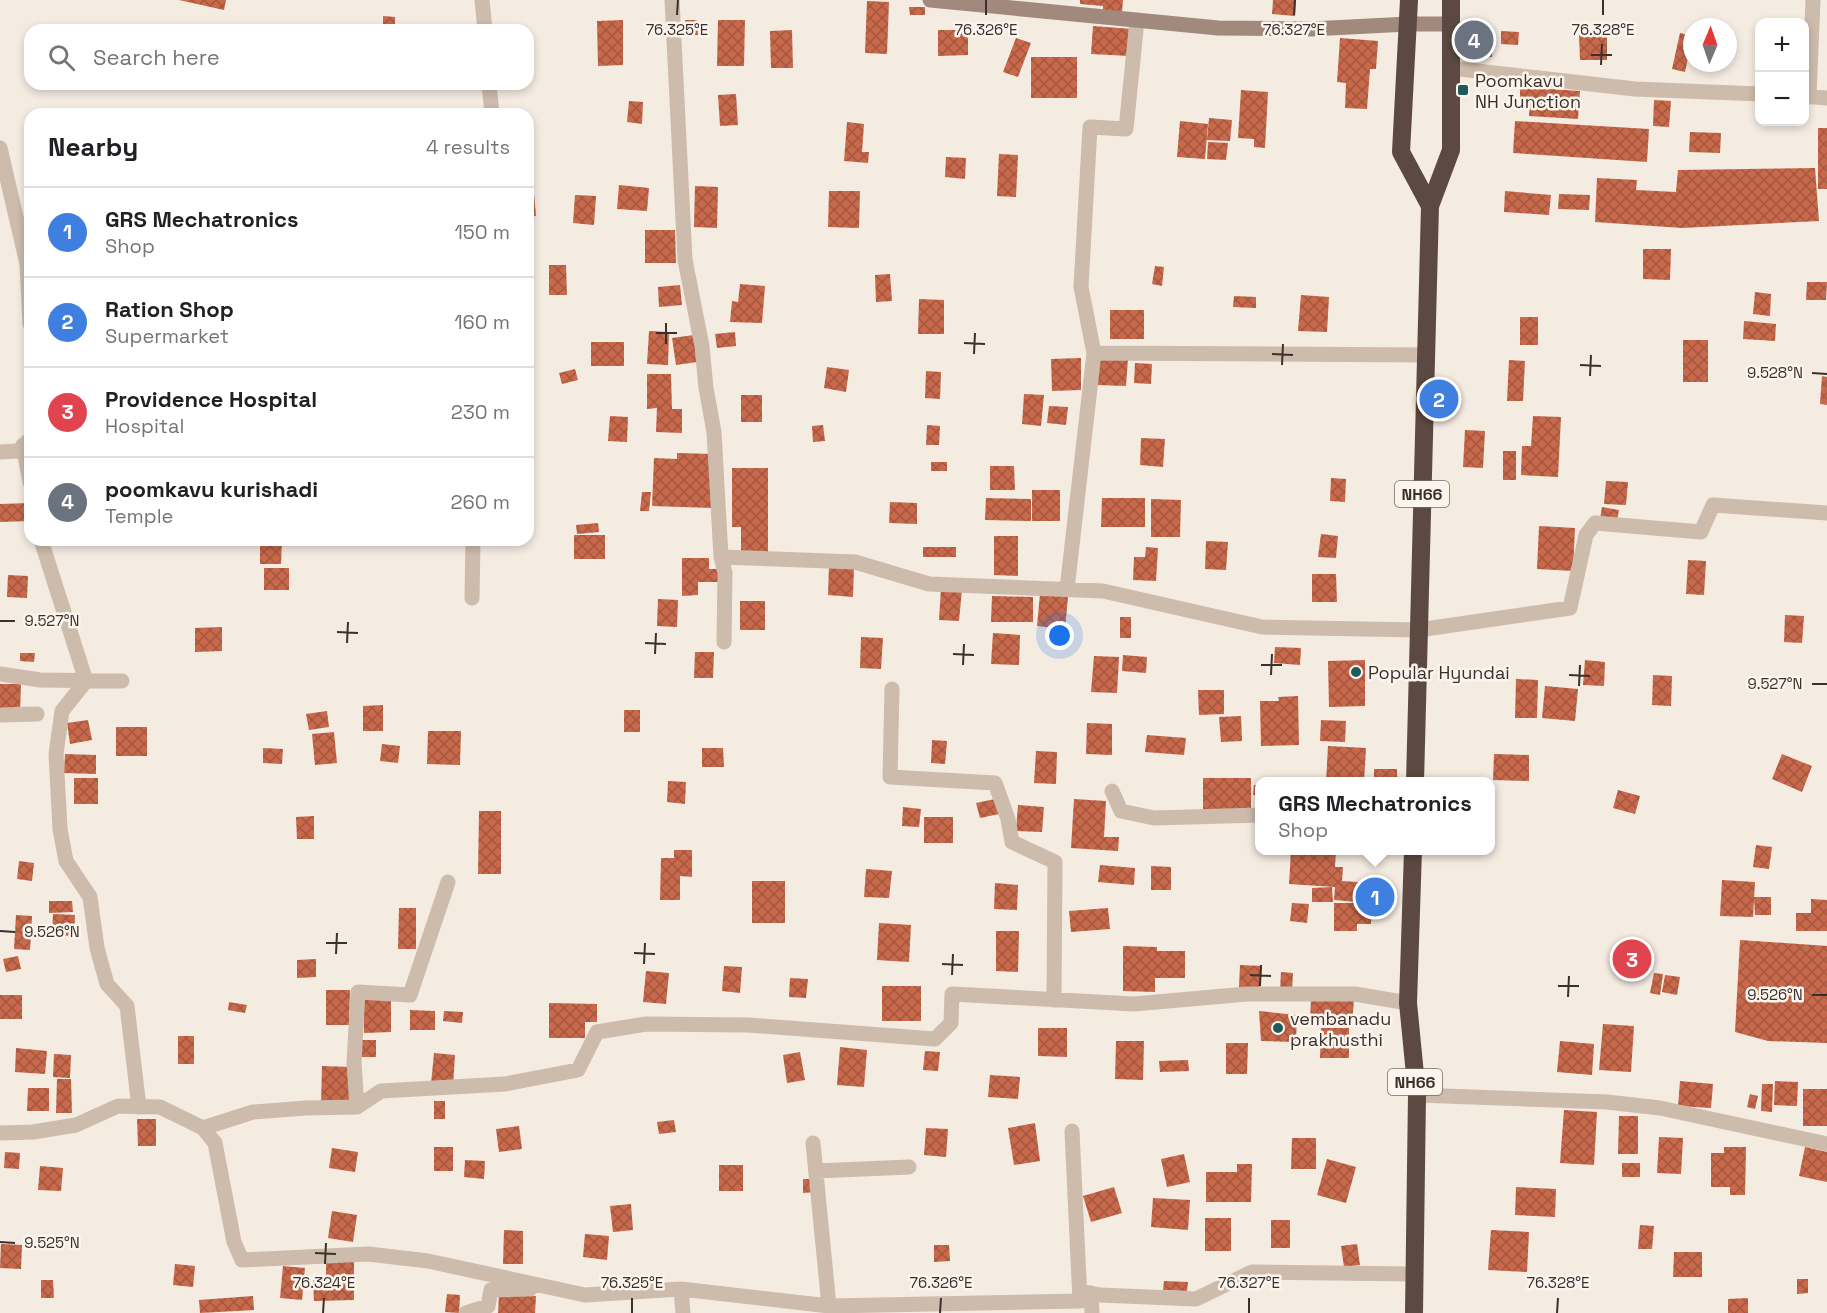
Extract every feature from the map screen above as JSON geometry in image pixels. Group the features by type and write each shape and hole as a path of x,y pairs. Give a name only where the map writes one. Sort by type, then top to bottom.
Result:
{"highway":[{"path":"1409,0 1401,152 1430,206"},
{"path":"1430,206 1451,150 1451,0"},
{"name":"NH66","path":"1415,777 1430,206"},
{"name":"NH66","path":"1413,855 1408,1003 1417,1095 1414,1313"}],"street":[{"path":"482,0 484,24"},
{"path":"672,0 685,260 702,346 706,388 714,432 721,557 725,573 724,642"},
{"path":"930,0 1218,28 1311,29 1451,24"},
{"path":"1808,72 1813,0"},
{"path":"1068,589 1094,353 1081,287 1090,127 1125,129 1137,20"},
{"path":"1451,68 1635,89 1755,94"},
{"path":"490,90 491,108"},
{"path":"1809,96 1827,98"},
{"path":"0,148 24,251"},
{"path":"1094,353 1426,355"},
{"path":"0,452 18,451 24,444"},
{"path":"721,557 855,562 929,584 1103,591 1262,627 1418,630 1570,608 1586,536 1595,523 1701,532 1713,505 1827,513"},
{"path":"43,546 86,681"},
{"path":"472,598 473,546"},
{"path":"0,674 40,680 122,681"},
{"path":"86,681 62,711 56,754 60,829 66,861 90,897 97,948 107,984 127,1006 139,1107"},
{"path":"892,689 890,777 995,783 1008,819 1012,842 1054,862 1054,1000"},
{"path":"0,716 37,714"},
{"path":"1112,791 1121,811 1154,818 1255,815"},
{"path":"357,1107 354,1063 358,992 410,995 448,882"},
{"path":"203,1128 253,1112 357,1107 381,1091 505,1084 578,1070 597,1032 646,1024 748,1025 934,1040 951,1023 952,994 1134,1004 1247,994 1355,994 1408,1003"},
{"path":"1417,1095 1607,1102 1660,1108 1827,1144"},
{"path":"0,1132 33,1132 76,1125 118,1106 160,1107 203,1128 215,1143 234,1242 242,1260 368,1254 428,1261 585,1295 681,1289 829,1306 1080,1301 1086,1292"},
{"path":"1072,1131 1086,1292 1092,1313"},
{"path":"813,1143 829,1306"},
{"path":"816,1172 909,1167"},
{"path":"1086,1292 1196,1299 1252,1272 1413,1274"},
{"path":"466,1313 488,1306 491,1290 552,1288"},
{"path":"681,1289 683,1313"}],"building":[{"path":"179,0 226,0 224,10"},
{"path":"1080,0 1123,0 1122,12 1103,10 1103,6 1080,4"},
{"path":"1273,0 1296,0 1295,16 1272,14"},
{"path":"867,1 889,2 887,54 865,53"},
{"path":"909,7 925,7 925,15 910,15"},
{"path":"383,16 395,17 395,24 383,24"},
{"path":"623,20 623,65 598,66 597,21"},
{"path":"685,20 697,20 698,35 685,35"},
{"path":"718,20 745,20 744,66 717,66"},
{"path":"1093,26 1132,29 1130,56 1091,54"},
{"path":"792,30 793,68 771,68 770,31"},
{"path":"938,30 968,30 968,55 938,56"},
{"path":"1501,31 1519,32 1518,45 1501,44"},
{"path":"1680,33 1683,34 1683,72 1672,69"},
{"path":"1607,34 1607,60 1580,60 1579,35"},
{"path":"1471,36 1493,37 1492,57 1469,56"},
{"path":"1016,38 1031,43 1018,77 1003,72"},
{"path":"1340,38 1378,41 1376,69 1370,69 1367,109 1345,108 1346,83 1337,82"},
{"path":"1031,57 1077,57 1077,98 1031,98"},
{"path":"1520,87 1580,91 1578,119 1529,116 1530,97 1520,97"},
{"path":"1241,90 1268,92 1265,148 1254,147 1254,139 1238,138"},
{"path":"736,94 738,125 720,126 718,95"},
{"path":"1654,100 1671,101 1669,127 1653,126"},
{"path":"629,101 643,102 642,124 627,122"},
{"path":"1209,118 1232,120 1230,141 1207,140"},
{"path":"1180,121 1208,124 1205,159 1177,157"},
{"path":"1515,121 1649,129 1647,162 1513,153"},
{"path":"847,122 864,124 862,152 869,152 868,163 844,161"},
{"path":"1818,128 1827,128 1827,189 1818,189"},
{"path":"1690,132 1721,133 1720,153 1689,152"},
{"path":"1208,142 1228,143 1226,160 1207,159"},
{"path":"999,154 1018,155 1016,197 997,196"},
{"path":"946,157 966,158 965,179 945,177"},
{"path":"1815,168 1819,221 1682,228 1595,222 1597,178 1637,180 1636,190 1676,192 1678,170"},
{"path":"619,185 649,188 647,211 617,209"},
{"path":"695,186 718,187 717,228 694,227"},
{"path":"829,191 860,191 859,228 828,227"},
{"path":"1505,191 1551,195 1549,215 1504,212"},
{"path":"1559,194 1590,195 1589,210 1558,209"},
{"path":"575,195 596,196 594,225 573,223"},
{"path":"645,230 675,230 676,263 645,263"},
{"path":"1643,249 1671,249 1670,280 1643,279"},
{"path":"549,265 566,265 567,295 549,295"},
{"path":"1155,266 1164,267 1162,286 1152,284"},
{"path":"890,274 892,301 876,302 875,275"},
{"path":"1807,282 1827,282 1826,300 1806,300"},
{"path":"740,284 765,286 762,323 730,322 732,301 738,302"},
{"path":"680,285 682,305 659,307 658,287"},
{"path":"1755,292 1771,294 1770,316 1753,314"},
{"path":"1301,295 1329,297 1327,332 1298,331"},
{"path":"1234,296 1256,297 1256,308 1233,307"},
{"path":"919,299 944,300 944,334 918,334"},
{"path":"1110,310 1144,310 1144,339 1110,339"},
{"path":"1520,317 1538,317 1538,345 1520,345"},
{"path":"1744,321 1776,324 1775,341 1743,339"},
{"path":"649,331 669,332 668,365 647,364"},
{"path":"735,332 736,346 717,348 715,334"},
{"path":"694,335 697,362 676,365 672,338"},
{"path":"1683,340 1708,340 1708,382 1683,382"},
{"path":"591,342 624,342 624,366 591,366"},
{"path":"1081,358 1081,390 1052,391 1051,359"},
{"path":"1098,358 1128,359 1126,386 1097,385"},
{"path":"1509,360 1525,361 1523,401 1507,401"},
{"path":"1135,363 1152,364 1151,384 1134,383"},
{"path":"827,367 849,370 846,392 824,388"},
{"path":"575,369 578,380 562,384 559,373"},
{"path":"926,371 941,372 940,399 925,398"},
{"path":"647,374 671,374 672,409 682,409 682,433 656,432 657,408 647,409"},
{"path":"1822,376 1827,377 1827,405 1820,404"},
{"path":"1024,394 1044,395 1041,426 1022,424"},
{"path":"741,395 762,395 762,422 741,422"},
{"path":"1049,406 1068,407 1066,425 1047,423"},
{"path":"610,416 628,417 627,442 608,441"},
{"path":"1533,416 1561,417 1558,477 1521,475 1522,446 1531,446"},
{"path":"823,425 825,441 813,442 812,426"},
{"path":"927,425 940,426 939,445 926,445"},
{"path":"1465,430 1485,431 1483,468 1463,467"},
{"path":"1141,438 1165,439 1163,467 1140,465"},
{"path":"1503,451 1516,451 1516,480 1503,480"},
{"path":"677,453 713,454 712,508 652,506 654,458 677,459"},
{"path":"931,462 947,462 947,471 931,471"},
{"path":"990,466 1014,466 1015,490 990,490"},
{"path":"732,468 768,468 768,554 741,554 741,527 732,527"},
{"path":"1331,478 1346,479 1345,502 1330,501"},
{"path":"1606,481 1628,482 1626,505 1604,504"},
{"path":"1032,490 1060,490 1060,521 1032,521"},
{"path":"642,492 651,492 649,511 640,511"},
{"path":"986,498 1031,499 1031,521 985,520"},
{"path":"1102,498 1145,498 1145,527 1101,527"},
{"path":"1151,499 1181,500 1180,537 1151,537"},
{"path":"890,502 917,503 917,524 889,523"},
{"path":"24,503 24,521 0,522 0,504"},
{"path":"1602,507 1619,510 1617,521 1600,519"},
{"path":"598,523 599,532 577,534 576,525"},
{"path":"1539,526 1575,528 1573,571 1537,569"},
{"path":"1321,534 1338,536 1336,558 1318,557"},
{"path":"574,535 605,535 605,559 574,559"},
{"path":"994,536 1018,536 1018,576 994,575"},
{"path":"1206,541 1228,542 1226,570 1205,569"},
{"path":"260,546 282,546 281,564 260,564"},
{"path":"923,547 956,547 956,557 923,557"},
{"path":"1146,547 1158,548 1156,581 1133,580 1134,557 1145,557"},
{"path":"682,558 709,558 709,569 718,569 718,582 698,582 698,595 682,596"},
{"path":"1688,560 1706,561 1704,595 1686,594"},
{"path":"829,565 854,566 853,597 828,595"},
{"path":"264,568 289,568 289,590 264,590"},
{"path":"1312,574 1336,574 1337,602 1312,602"},
{"path":"8,575 28,576 27,598 7,597"},
{"path":"941,588 962,589 959,621 939,620"},
{"path":"1040,594 1068,597 1065,629 1037,626"},
{"path":"992,596 1033,597 1033,622 991,622"},
{"path":"658,599 678,600 677,627 657,626"},
{"path":"740,601 765,601 765,630 740,630"},
{"path":"1785,615 1804,616 1802,643 1784,642"},
{"path":"1120,617 1131,617 1131,638 1120,638"},
{"path":"222,627 222,651 195,652 195,628"},
{"path":"993,633 1020,635 1019,665 991,664"},
{"path":"861,637 883,638 881,669 860,668"},
{"path":"1275,647 1301,648 1300,665 1274,663"},
{"path":"695,652 714,652 713,678 694,678"},
{"path":"20,653 35,653 34,662 20,661"},
{"path":"1123,655 1147,657 1146,673 1122,671"},
{"path":"1094,656 1119,657 1117,693 1091,692"},
{"path":"1365,660 1365,706 1329,707 1328,661"},
{"path":"1585,660 1605,662 1604,686 1583,685"},
{"path":"1653,675 1672,676 1671,706 1652,705"},
{"path":"1516,679 1538,680 1537,718 1515,718"},
{"path":"0,684 21,684 20,711 0,710"},
{"path":"1545,686 1578,689 1575,721 1542,718"},
{"path":"1198,690 1224,690 1224,714 1199,715"},
{"path":"1298,696 1299,745 1261,746 1260,701 1279,701 1278,697"},
{"path":"383,705 383,731 363,731 363,706"},
{"path":"624,710 640,710 640,732 624,732"},
{"path":"327,711 329,727 309,730 306,714"},
{"path":"1241,716 1242,741 1221,742 1219,717"},
{"path":"88,720 92,740 70,744 67,723"},
{"path":"1321,720 1346,721 1345,742 1320,741"},
{"path":"1087,723 1112,724 1112,755 1086,754"},
{"path":"116,727 147,727 147,756 116,756"},
{"path":"428,731 461,731 460,765 427,764"},
{"path":"334,732 337,763 315,765 312,734"},
{"path":"1147,735 1186,738 1184,755 1145,752"},
{"path":"932,740 947,741 945,764 931,763"},
{"path":"382,744 400,746 398,763 380,761"},
{"path":"1328,746 1366,748 1364,777 1326,777"},
{"path":"263,748 283,749 282,764 263,763"},
{"path":"702,748 723,748 724,767 702,767"},
{"path":"1036,751 1057,752 1056,784 1034,783"},
{"path":"65,754 96,755 96,774 64,773"},
{"path":"1494,754 1529,755 1529,781 1495,780"},
{"path":"1782,754 1812,766 1802,792 1772,779"},
{"path":"1374,769 1397,769 1397,777 1374,777"},
{"path":"74,778 98,778 98,804 74,804"},
{"path":"1203,778 1251,778 1251,810 1203,810"},
{"path":"668,781 686,782 685,804 667,802"},
{"path":"1618,790 1640,796 1635,814 1613,808"},
{"path":"995,799 999,814 980,818 976,803"},
{"path":"1074,799 1106,801 1104,837 1119,837 1118,851 1071,848"},
{"path":"1018,805 1044,807 1042,832 1016,831"},
{"path":"903,807 921,809 919,827 902,826"},
{"path":"479,811 501,811 501,874 478,874"},
{"path":"314,816 314,839 297,839 296,817"},
{"path":"924,817 953,817 953,843 924,843"},
{"path":"1756,845 1772,847 1769,869 1753,867"},
{"path":"674,850 692,850 692,877 680,876 680,900 660,900 661,858 674,858"},
{"path":"1291,855 1336,855 1335,867 1343,867 1342,881 1358,882 1357,902 1334,900 1335,887 1289,884"},
{"path":"19,861 34,863 32,881 17,879"},
{"path":"1100,865 1135,868 1134,885 1098,882"},
{"path":"1151,866 1171,867 1171,890 1151,890"},
{"path":"866,869 892,871 889,898 864,897"},
{"path":"1722,880 1755,882 1753,917 1720,916"},
{"path":"752,881 785,881 785,923 752,923"},
{"path":"995,883 1018,885 1017,910 994,909"},
{"path":"1332,887 1333,902 1312,902 1312,888"},
{"path":"1754,897 1771,897 1771,915 1755,915"},
{"path":"1811,899 1827,900 1827,931 1796,931 1796,913 1811,913"},
{"path":"49,901 72,901 73,912 49,913"},
{"path":"1292,903 1309,904 1307,923 1290,921"},
{"path":"1334,903 1372,903 1371,924 1357,924 1357,931 1334,931"},
{"path":"399,908 416,908 416,949 398,949"},
{"path":"1108,908 1110,929 1071,932 1069,911"},
{"path":"53,914 75,915 74,936 52,935"},
{"path":"16,915 32,916 30,950 14,949"},
{"path":"879,923 911,925 909,962 877,960"},
{"path":"996,931 1019,931 1018,972 996,971"},
{"path":"1740,940 1827,946 1827,1043 1768,1041 1735,1032"},
{"path":"1123,946 1157,947 1157,951 1185,951 1185,978 1155,978 1155,992 1123,991"},
{"path":"18,956 21,969 6,972 3,959"},
{"path":"316,959 316,977 297,978 297,960"},
{"path":"1240,965 1262,966 1260,988 1239,987"},
{"path":"724,966 742,967 740,993 722,991"},
{"path":"646,971 669,973 666,1004 643,1002"},
{"path":"1281,972 1293,973 1292,991 1280,990"},
{"path":"1654,973 1663,974 1660,995 1650,993"},
{"path":"1665,975 1680,977 1677,995 1662,992"},
{"path":"790,978 808,979 806,998 789,997"},
{"path":"882,986 921,986 921,1021 882,1021"},
{"path":"326,990 350,990 349,1025 326,1025"},
{"path":"0,995 22,995 22,1019 0,1019"},
{"path":"1311,997 1354,999 1352,1025 1310,1022"},
{"path":"364,999 391,999 391,1032 364,1033"},
{"path":"229,1002 247,1005 245,1013 228,1010"},
{"path":"549,1003 597,1004 597,1022 585,1022 585,1038 549,1038"},
{"path":"410,1010 435,1011 435,1030 410,1030"},
{"path":"444,1011 463,1012 462,1023 443,1021"},
{"name":"vembanadu prakhusthi","path":"1259,1011 1297,1015 1296,1042 1261,1041"},
{"path":"1603,1024 1634,1026 1631,1072 1599,1070"},
{"path":"1038,1028 1067,1028 1067,1057 1038,1056"},
{"path":"1321,1028 1349,1028 1349,1058 1320,1058"},
{"path":"178,1036 194,1036 194,1064 178,1064"},
{"path":"359,1040 376,1040 376,1057 359,1057"},
{"path":"1116,1041 1144,1041 1143,1080 1115,1079"},
{"path":"1560,1041 1594,1044 1592,1075 1557,1072"},
{"path":"1226,1043 1248,1043 1247,1074 1226,1074"},
{"path":"840,1047 867,1050 864,1087 837,1085"},
{"path":"16,1048 47,1051 45,1074 15,1072"},
{"path":"925,1051 940,1052 938,1071 923,1070"},
{"path":"800,1052 805,1080 787,1083 783,1055"},
{"path":"434,1053 455,1055 453,1086 431,1084"},
{"path":"54,1054 71,1055 70,1078 53,1077"},
{"path":"1188,1060 1189,1071 1160,1072 1159,1061"},
{"path":"322,1066 351,1067 350,1106 321,1105"},
{"path":"990,1075 1020,1077 1018,1099 988,1097"},
{"path":"57,1079 71,1079 72,1113 56,1113"},
{"path":"1680,1081 1713,1084 1711,1108 1678,1106"},
{"path":"1775,1081 1798,1082 1797,1106 1774,1105"},
{"path":"1762,1084 1773,1084 1772,1112 1761,1111"},
{"path":"28,1088 49,1088 49,1111 27,1111"},
{"path":"1803,1089 1827,1089 1827,1126 1803,1126"},
{"path":"1750,1094 1758,1096 1755,1109 1747,1107"},
{"path":"434,1101 445,1101 445,1119 434,1119"},
{"path":"1564,1110 1597,1112 1594,1165 1560,1163"},
{"path":"1619,1116 1638,1116 1638,1154 1618,1154"},
{"path":"137,1119 156,1119 156,1146 138,1146"},
{"path":"674,1120 676,1132 659,1134 657,1122"},
{"path":"1035,1123 1040,1161 1014,1165 1008,1128"},
{"path":"519,1126 522,1149 499,1152 496,1129"},
{"path":"926,1128 948,1129 946,1157 924,1155"},
{"path":"1659,1137 1683,1138 1681,1174 1657,1173"},
{"path":"1292,1138 1316,1138 1316,1169 1291,1169"},
{"path":"434,1147 453,1147 453,1171 434,1171"},
{"path":"1724,1147 1746,1147 1745,1195 1730,1195 1730,1187 1711,1187 1711,1153 1724,1153"},
{"path":"1805,1147 1827,1152 1827,1182 1799,1176"},
{"path":"332,1148 358,1152 355,1172 329,1168"},
{"path":"5,1152 20,1153 19,1169 4,1168"},
{"path":"1184,1154 1190,1182 1167,1187 1161,1159"},
{"path":"1327,1159 1356,1167 1346,1203 1317,1195"},
{"path":"465,1160 485,1161 484,1179 464,1177"},
{"path":"1622,1163 1640,1163 1640,1177 1622,1177"},
{"path":"1237,1164 1252,1164 1251,1202 1206,1202 1206,1172 1237,1172"},
{"path":"719,1165 743,1165 743,1191 719,1191"},
{"path":"40,1166 63,1168 61,1191 38,1190"},
{"path":"803,1179 815,1179 816,1192 803,1193"},
{"path":"1114,1187 1122,1213 1091,1222 1083,1196"},
{"path":"1516,1187 1556,1189 1555,1217 1515,1215"},
{"path":"1153,1198 1190,1200 1188,1230 1151,1227"},
{"path":"631,1204 633,1230 613,1232 610,1206"},
{"path":"332,1211 357,1215 353,1242 328,1238"},
{"path":"1205,1218 1231,1218 1231,1251 1205,1251"},
{"path":"1271,1220 1290,1220 1290,1248 1271,1248"},
{"path":"1640,1225 1654,1226 1652,1249 1638,1249"},
{"path":"504,1230 523,1231 523,1264 503,1264"},
{"path":"1491,1230 1529,1232 1527,1272 1488,1270"},
{"path":"585,1234 609,1236 607,1260 583,1257"},
{"path":"1,1244 22,1245 21,1269 0,1268"},
{"path":"1357,1244 1360,1265 1344,1267 1341,1246"},
{"path":"934,1245 949,1245 950,1261 934,1262"},
{"path":"1674,1252 1702,1252 1702,1277 1673,1277"},
{"path":"326,1262 354,1262 354,1300 314,1301 313,1280 326,1280"},
{"path":"175,1264 195,1266 193,1287 173,1285"},
{"path":"283,1266 305,1268 302,1300 280,1298"},
{"path":"1797,1279 1808,1279 1808,1293 1797,1294"},
{"path":"41,1280 53,1280 54,1298 41,1298"},
{"path":"1164,1281 1188,1282 1187,1291 1163,1290"},
{"path":"447,1294 460,1295 459,1313 445,1312"},
{"path":"499,1294 536,1296 535,1313 498,1313"},
{"path":"253,1296 254,1310 200,1313 199,1300"},
{"path":"1748,1298 1748,1313 1728,1313 1728,1299"}],"place":[{"name":"poomkavu kurishadi","path":"1474,40"},
{"name":"Poomkavu NH Junction","path":"1463,90"},
{"name":"Ration Shop","path":"1439,399"},
{"name":"Popular Hyundai","path":"1356,672"},
{"name":"GRS Mechatronics","path":"1375,897"},
{"name":"Providence Hospital","path":"1632,959"},
{"name":"vembanadu prakhusthi","path":"1278,1028"}]}
